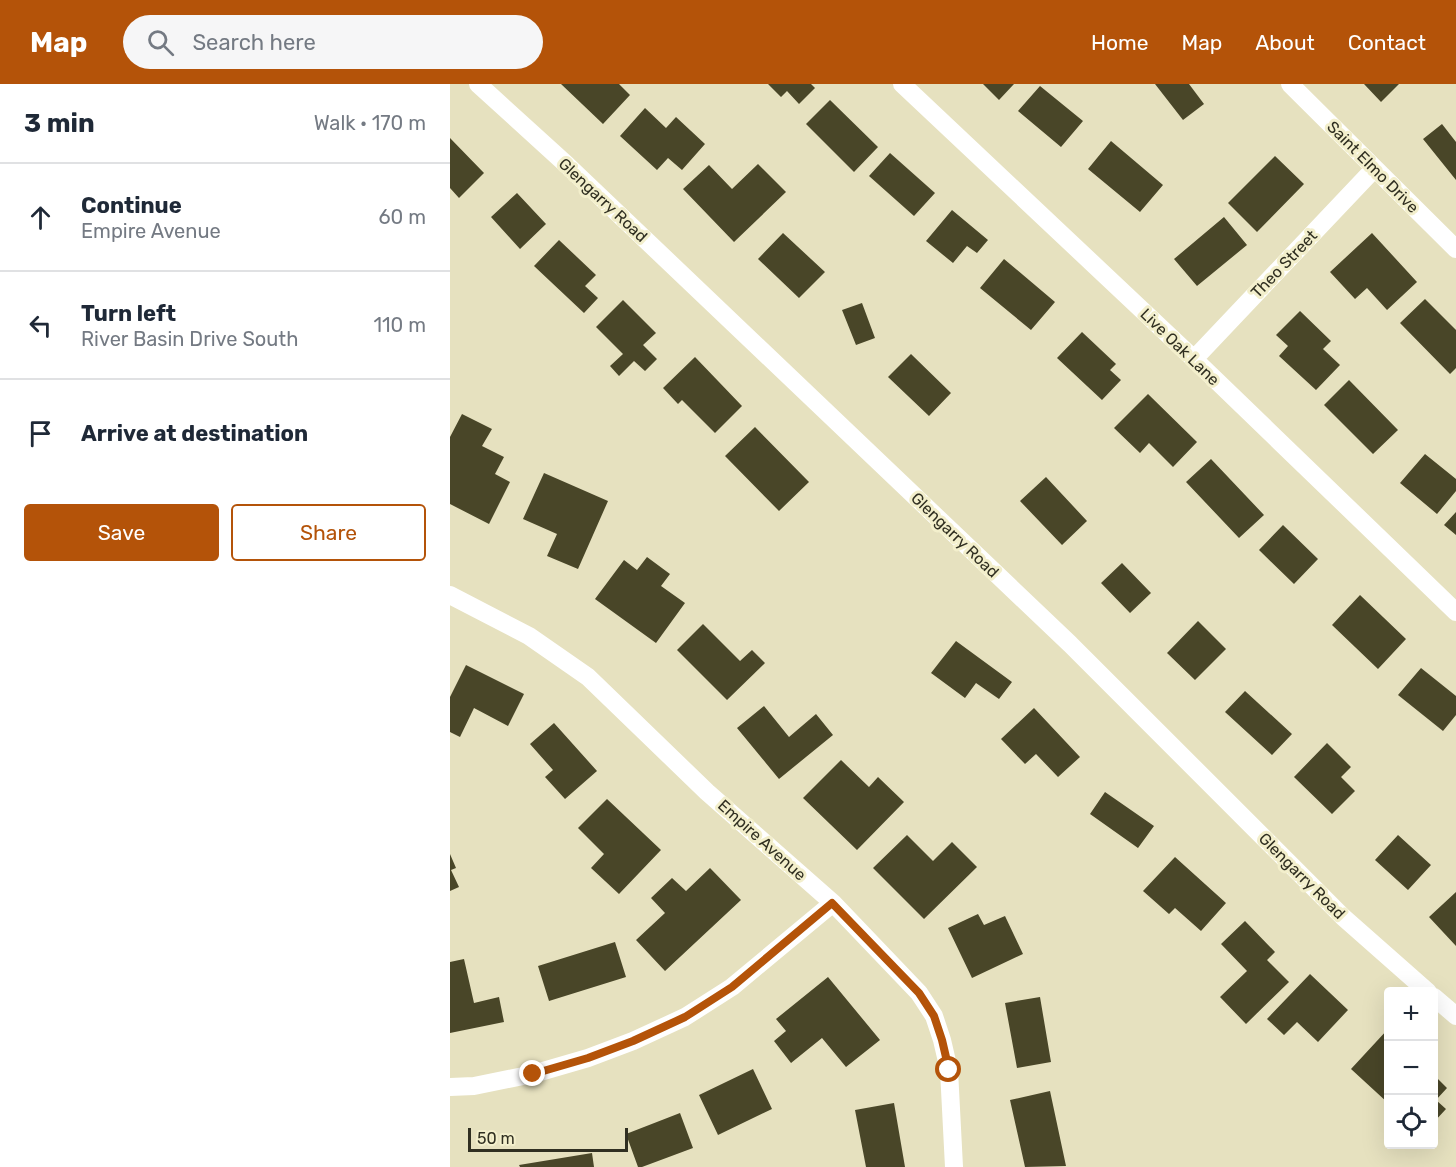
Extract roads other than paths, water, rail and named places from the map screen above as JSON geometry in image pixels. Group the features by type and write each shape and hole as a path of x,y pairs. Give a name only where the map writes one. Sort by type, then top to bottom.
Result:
{"street":[{"name":"Glengarry Road","path":"478,84 567,165 1070,644 1343,917 1422,987"},
{"name":"Live Oak Lane","path":"902,84 1194,359 1456,612"},
{"name":"Saint Elmo Drive","path":"1290,84 1456,249"},
{"name":"Theo Street","path":"1194,359 1374,169"},
{"name":"Empire Avenue","path":"450,595 529,636 588,677 707,792 832,903 919,993 934,1016 949,1070 954,1167"},
{"path":"450,1087 474,1086 533,1074 633,1041 685,1017 732,987 832,903"},
{"path":"1438,1000 1456,1016"}]}
